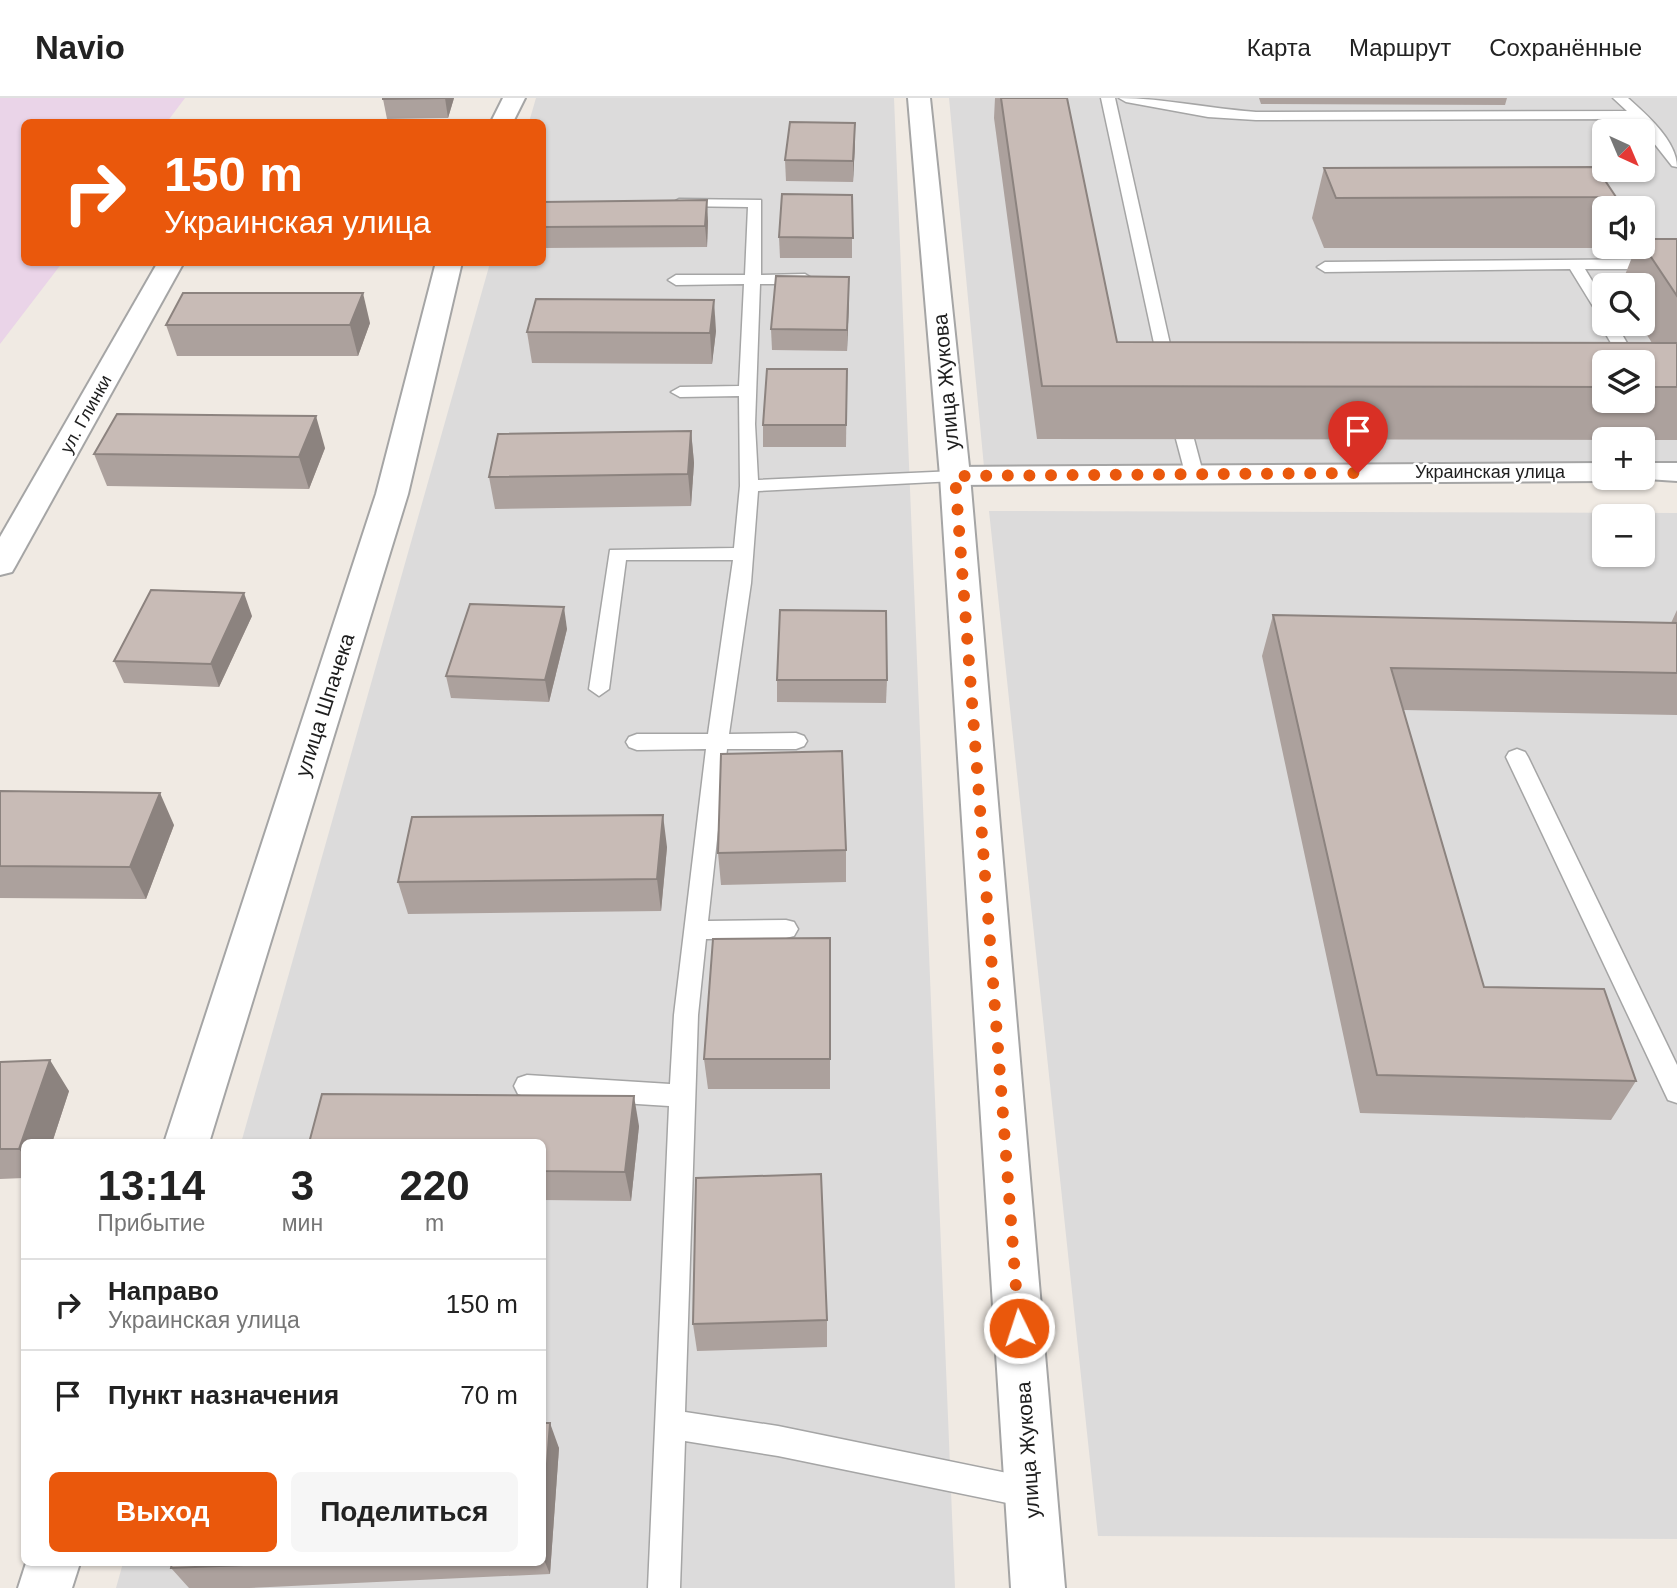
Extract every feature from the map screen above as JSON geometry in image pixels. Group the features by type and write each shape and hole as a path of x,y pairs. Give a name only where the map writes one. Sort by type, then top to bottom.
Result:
{"street":[{"path":"504,119 514,98"},
{"name":"улица Жукова","path":"925,99 1038,1588"},
{"name":"ул. Глинки","path":"0,565 169,266"},
{"name":"улица Шпачека","path":"187,1139 392,494 448,266"},
{"name":"Украинская улица","path":"955,476 1592,472"},
{"path":"1655,472 1677,472"},
{"path":"45,1588 52,1566"}],"lane":[{"path":"1108,98 1174,378"},
{"path":"1126,98 1208,113 1256,116 1639,115"},
{"path":"1206,98 1208,113"},
{"path":"1620,98 1639,115 1677,163"},
{"path":"663,203 756,203 748,391 749,486 743,554 685,1015 664,1588"},
{"path":"1575,264 1592,294"},
{"path":"1325,267 1677,264"},
{"path":"676,280 808,279"},
{"path":"680,392 748,391"},
{"path":"1185,439 1194,473"},
{"path":"749,486 955,476"},
{"path":"599,690 617,554 743,554"},
{"path":"637,742 796,741"},
{"path":"1517,757 1677,1091"},
{"path":"695,930 786,929"},
{"path":"527,1086 682,1096"},
{"path":"670,1424 778,1441 1031,1493"}],"shaded area":[{"path":"0,98 185,98 169,119 21,119 21,266 60,266 0,344"},
{"path":"536,98 894,98 955,1588 116,1588 122,1566 546,1566 546,1139 242,1139 489,266 546,266 546,119 530,119"},
{"path":"949,98 1677,98 1677,469 1655,469 1655,427 1592,427 1592,469 984,467"},
{"path":"989,511 1592,513 1592,567 1655,567 1655,513 1677,513 1677,1539 1098,1536"}],"building":[{"path":"383,98 445,98 383,99"},
{"path":"1001,98 1067,98 1117,342 1677,343 1677,387 1655,387 1655,350 1592,350 1592,387 1042,386"},
{"path":"790,122 855,123 853,161 785,160"},
{"path":"1592,167 1592,182 1606,182 1615,196 1336,198 1324,168"},
{"path":"782,194 852,195 853,238 779,237"},
{"path":"707,200 705,226 546,227 546,202"},
{"path":"1655,239 1677,239 1677,296 1652,259 1655,259"},
{"path":"776,276 849,277 847,330 771,329"},
{"path":"183,293 363,293 350,325 166,325"},
{"path":"536,299 714,300 710,333 527,332"},
{"path":"767,369 847,369 846,425 763,425"},
{"path":"117,414 316,416 299,457 94,454"},
{"path":"691,431 688,474 489,477 498,434"},
{"path":"151,590 244,593 211,664 114,661"},
{"path":"470,604 564,607 545,680 446,676"},
{"path":"780,610 886,611 887,680 777,680"},
{"path":"1273,615 1677,623 1677,673 1391,668 1484,987 1604,989 1636,1081 1377,1075"},
{"path":"842,751 846,850 718,853 721,754"},
{"path":"0,791 160,793 130,867 0,866"},
{"path":"663,815 657,879 398,882 412,817"},
{"path":"830,938 830,1059 704,1059 713,939"},
{"path":"50,1060 19,1149 0,1149 0,1062"},
{"path":"322,1094 634,1096 625,1172 546,1171 546,1139 310,1139"},
{"path":"821,1174 827,1320 693,1324 696,1178"},
{"path":"546,1423 550,1423 546,1477"},
{"path":"171,1566 219,1566 171,1568"}],"route":[{"path":"1019,1328 955,476 1358,473"}]}
